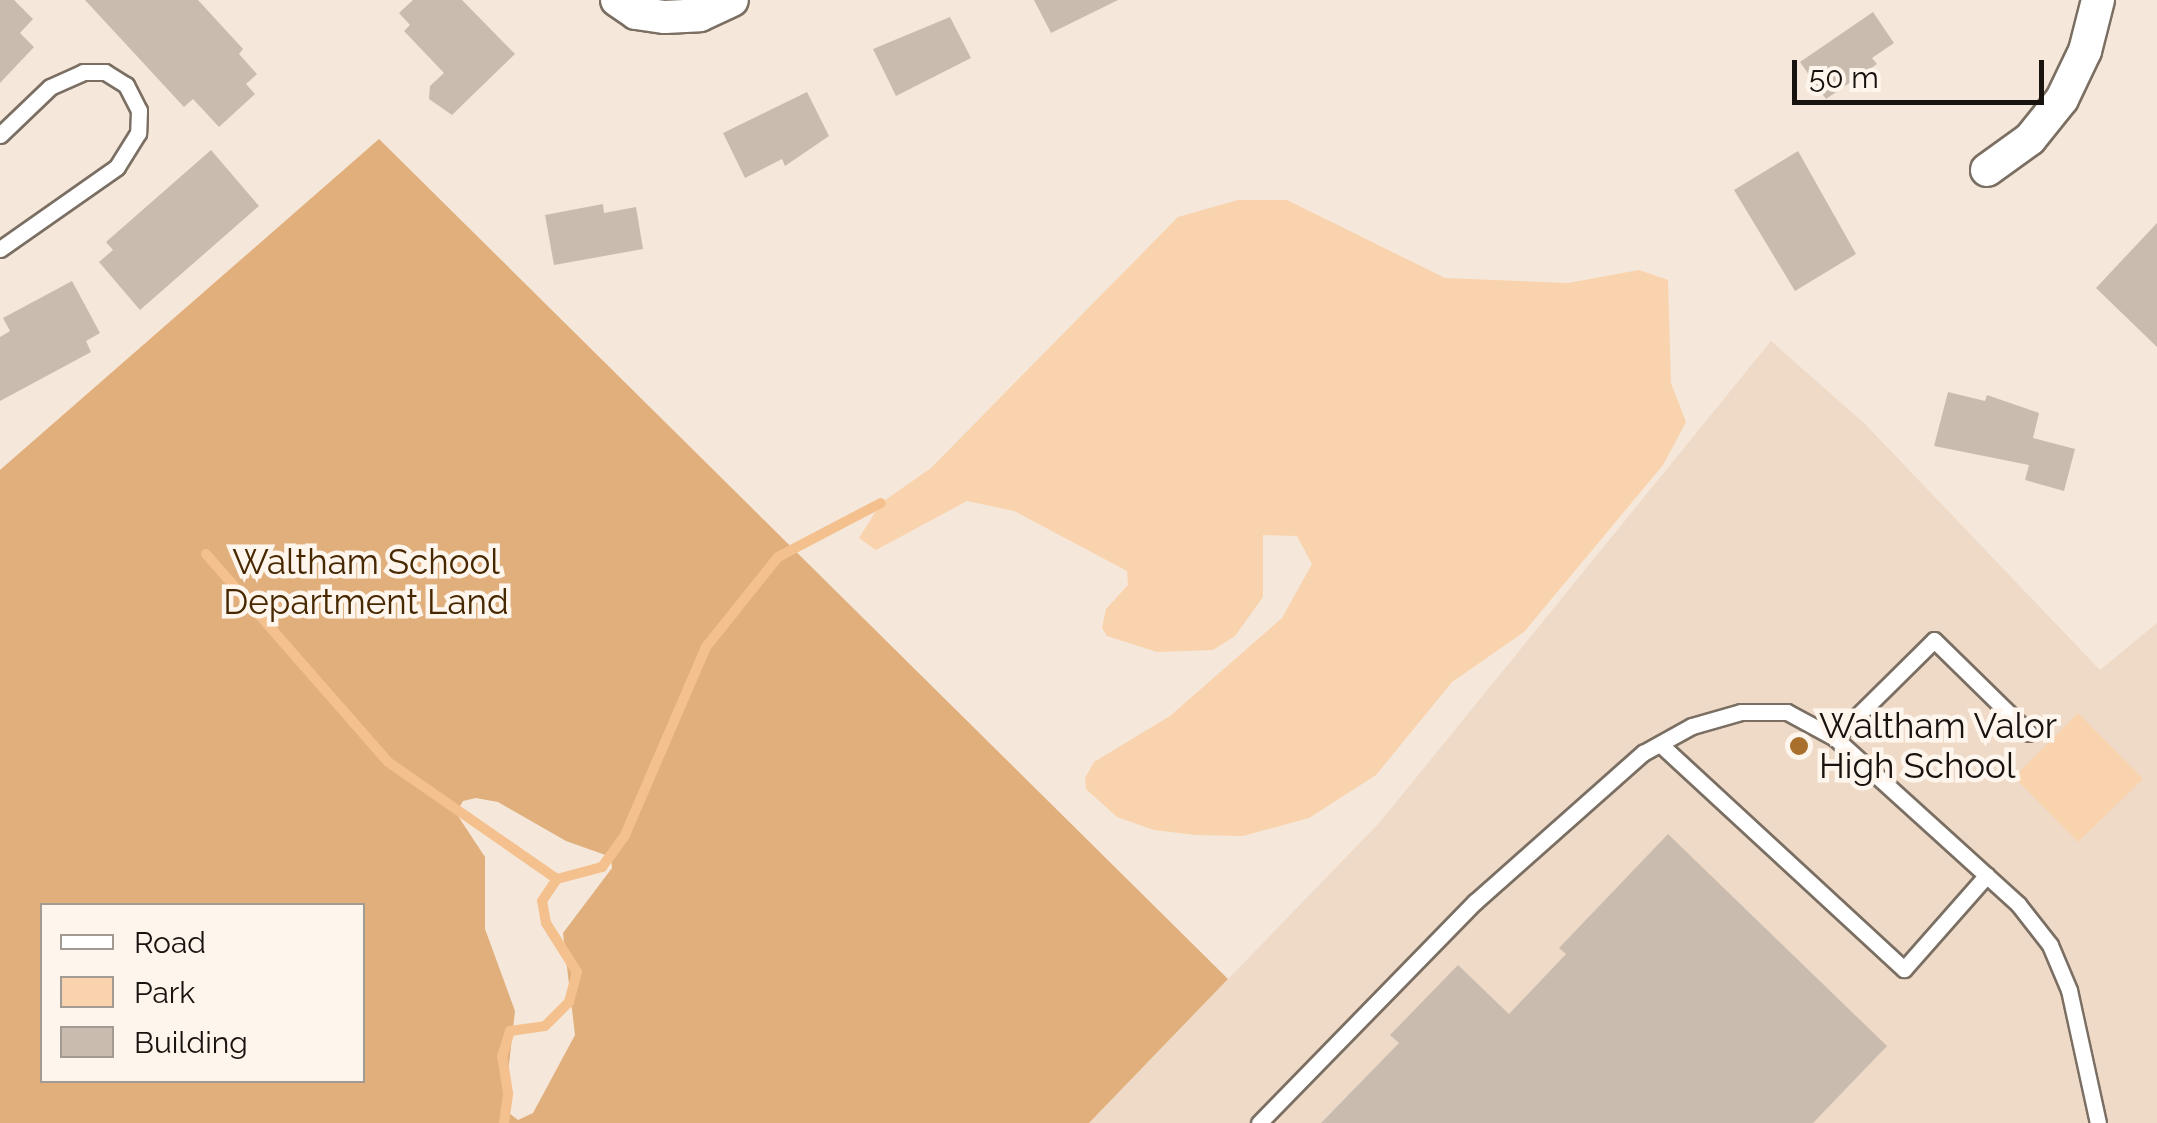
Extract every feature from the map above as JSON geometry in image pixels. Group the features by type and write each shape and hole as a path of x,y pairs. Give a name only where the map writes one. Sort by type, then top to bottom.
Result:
{"street":[{"path":"618,0 636,13 660,17 700,15 732,0"},
{"path":"1987,170 2030,139 2062,98 2085,51 2098,0"}],"lane":[{"path":"0,135 50,87 83,72 105,72 126,85 139,110 138,133 117,167 4,246 0,227"},
{"path":"1835,738 1934,640 2029,732"},
{"path":"1259,1123 1475,902 1660,744 1741,712 1787,712 1835,738 1987,876 2050,946 2069,990 2098,1123"},
{"path":"1660,744 1904,969 1987,876"}],"shaded area":[{"name":"Waltham Valor High School","path":"1771,341 1865,424 2100,670 2157,623 2157,1123 1089,1123 1380,822"}],"green space":[{"name":"Waltham School Department Land","path":"379,139 1228,979 1089,1123 0,1123 0,470","holes":["476,798 498,802 566,841 611,857 612,868 563,933 575,1035 533,1113 518,1120 504,1109 515,1011 485,929 485,857 456,813 463,801"]},
{"path":"1238,200 1287,200 1445,278 1568,283 1639,270 1668,280 1671,383 1686,422 1663,465 1524,632 1452,682 1376,775 1309,818 1243,836 1196,835 1154,830 1117,817 1086,789 1085,778 1094,762 1170,716 1282,618 1312,564 1297,536 1263,535 1263,597 1235,636 1213,650 1157,652 1107,636 1102,628 1106,609 1128,585 1127,571 1014,511 967,501 876,550 859,538 881,503 931,468 1178,217"},
{"path":"2078,713 2143,779 2078,842 2014,777"}],"building":[{"path":"0,0 14,0 33,19 20,33 34,47 0,83"},
{"path":"85,0 198,0 243,49 239,54 257,74 246,84 255,94 219,127 193,99 184,107"},
{"path":"413,0 462,0 515,54 452,115 429,99 430,86 444,73 404,31 410,25 399,13"},
{"path":"1034,0 1118,0 1051,33"},
{"path":"1873,12 1894,43 1872,58 1877,64 1826,99 1800,62"},
{"path":"950,17 971,58 896,96 873,49"},
{"path":"807,92 829,136 785,166 782,159 745,178 723,133"},
{"path":"211,150 259,206 140,310 99,262 113,250 106,242"},
{"path":"1798,151 1856,254 1795,291 1734,190"},
{"path":"603,204 604,213 636,207 643,249 554,265 545,215"},
{"path":"2157,223 2157,347 2096,288"},
{"path":"72,281 100,333 86,341 91,352 0,401 0,337 10,331 3,318"},
{"path":"1948,392 1985,401 1987,395 2039,413 2033,438 2075,449 2064,491 2025,480 2029,465 1934,446"},
{"path":"1668,834 1887,1046 1813,1123 1321,1123 1399,1043 1390,1035 1458,965 1509,1014 1566,954 1559,948"}],"waterway":[{"path":"504,1123 508,1093 502,1057 510,1031 545,1026 569,1002 577,972 546,923 542,901 557,879 602,867 625,835 706,647 778,557 881,503"},
{"path":"206,554 388,762 557,879"}],"place":[{"name":"Waltham Valor High School","path":"1799,746"}]}
